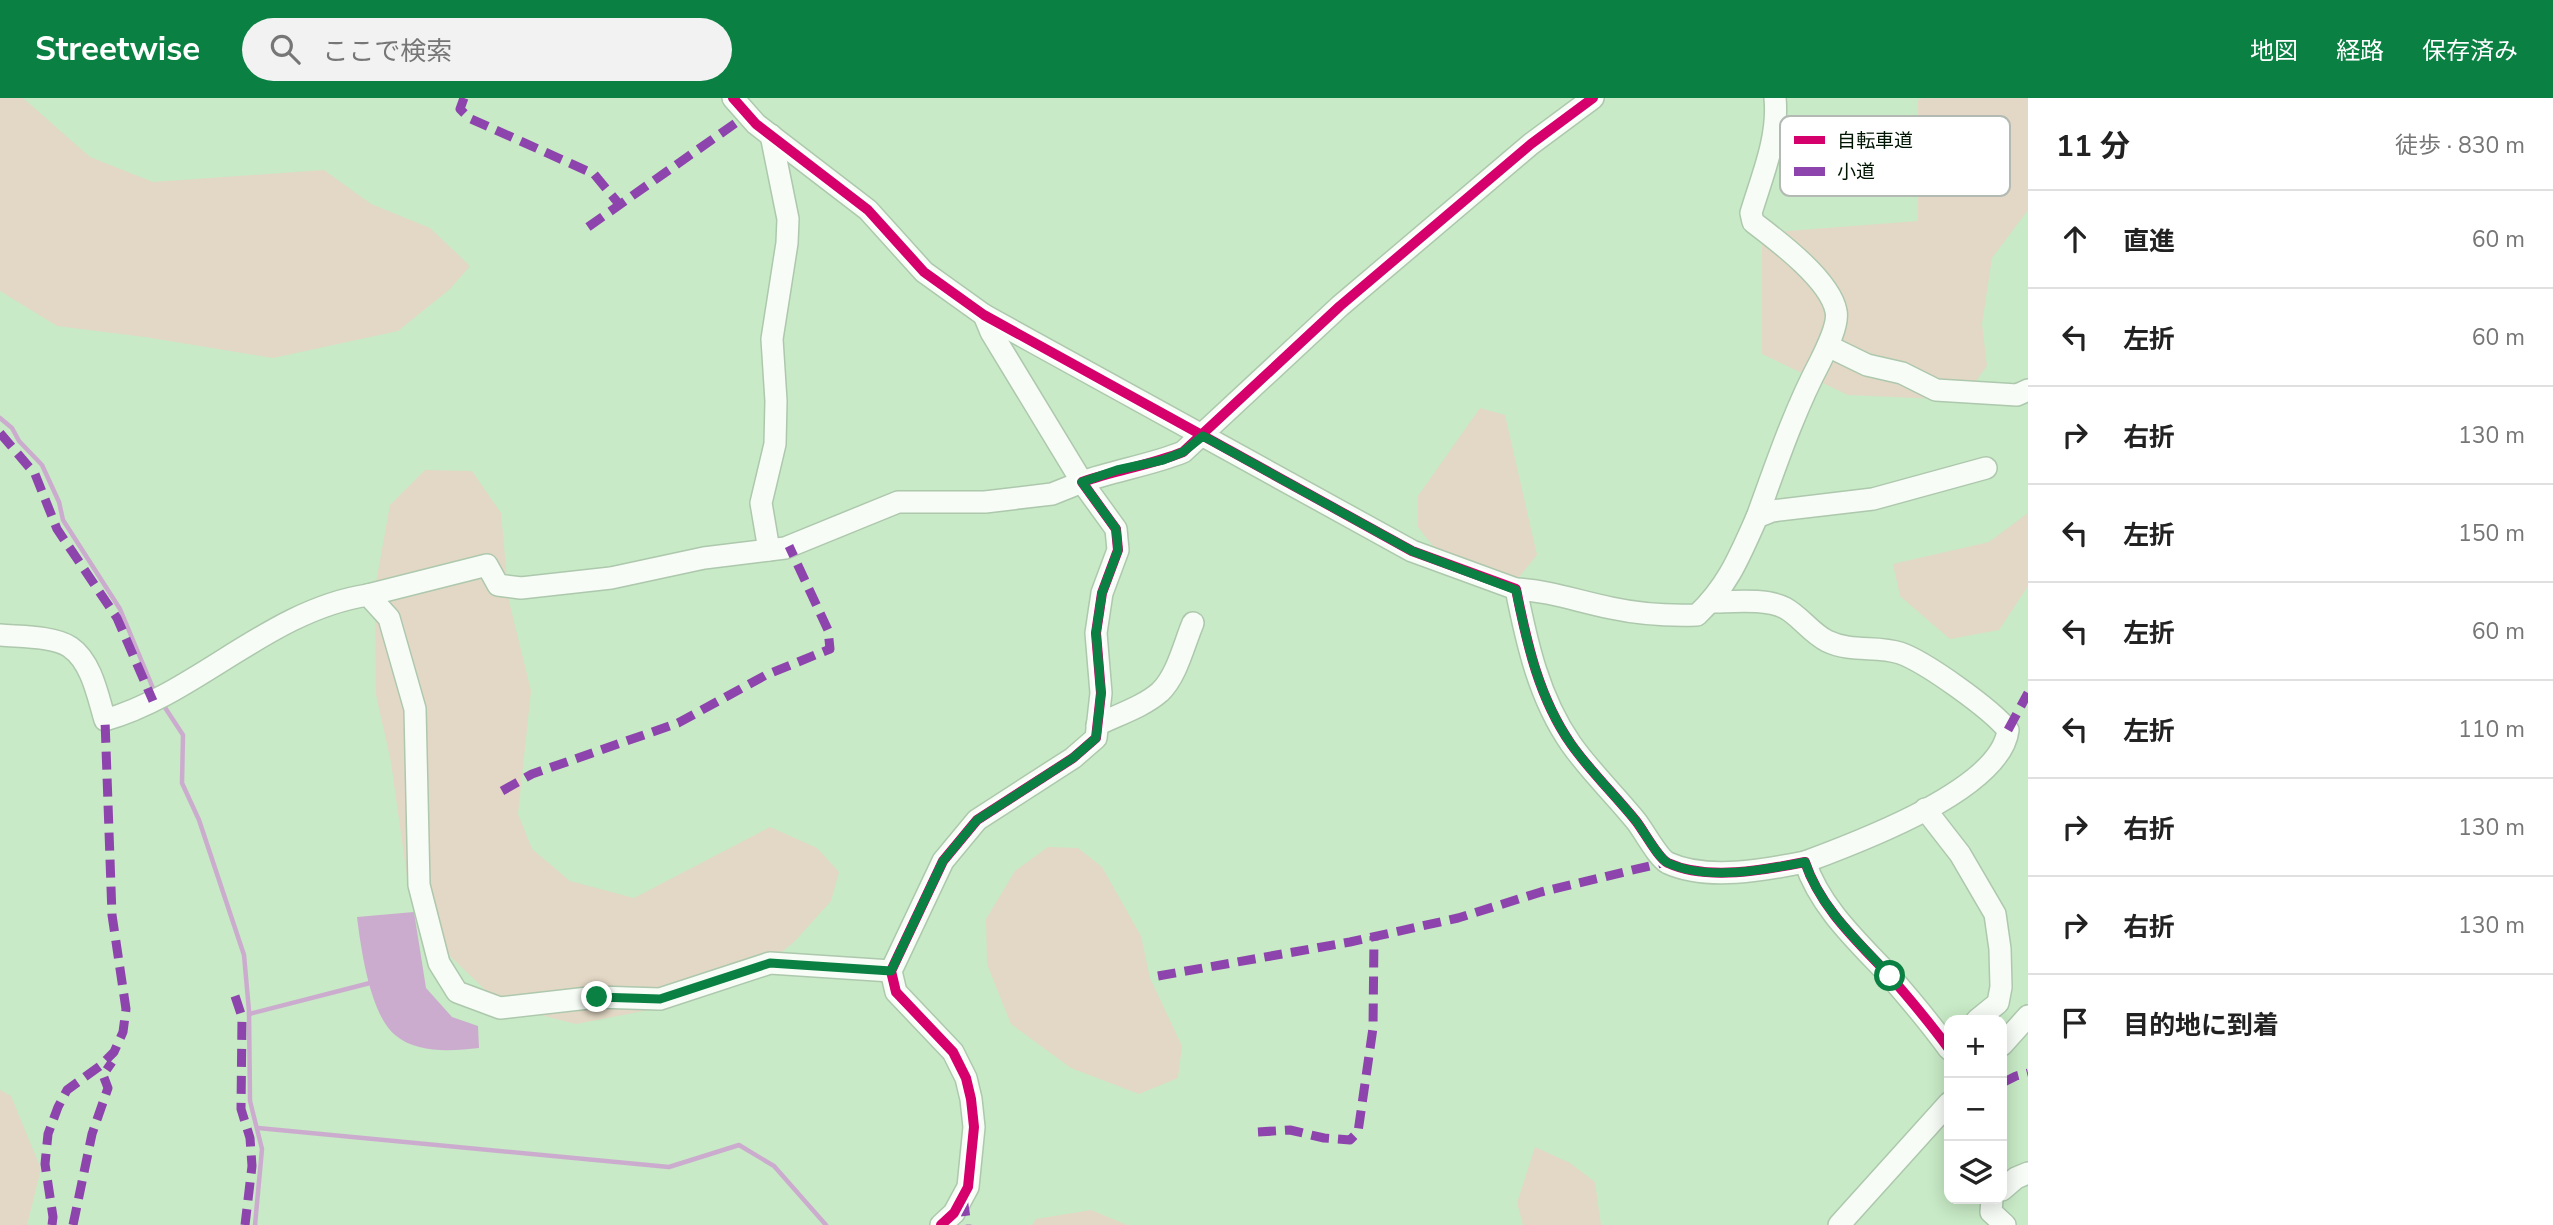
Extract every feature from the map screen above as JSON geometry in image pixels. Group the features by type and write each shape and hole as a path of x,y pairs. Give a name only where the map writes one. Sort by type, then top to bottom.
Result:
{"street":[{"path":"733,98 756,124 868,210 924,272 984,315 1412,551 1516,590 1545,591 1612,608 1669,616 1697,615 1731,575 1757,517 1804,393 1828,346 1837,314 1830,293 1788,249 1753,222 1751,213 1772,145 1775,98"},
{"path":"0,635 41,638 70,647 85,665 106,720 130,713 280,626 318,610 487,565 498,584 522,588 611,578 704,558 785,548 898,502 985,502 1052,494 1117,470 1163,460 1183,452 1203,436 1340,306 1531,144 1593,98"},
{"path":"769,550 761,503 775,444 776,401 772,339 787,243 788,219 771,135"},
{"path":"941,1225 954,1213 968,1188 974,1127 971,1099 966,1078 953,1052 897,992 891,971 943,861 968,830 977,820 1073,758 1096,738 1101,693 1096,633 1102,593 1118,550 1116,529 1082,482 990,332 984,315"},
{"path":"1828,346 1867,365 1902,373 1936,390 2017,395 2028,390"},
{"path":"1757,517 1772,511 1873,499 1986,468"},
{"path":"1516,590 1527,645 1546,701 1571,744 1637,822 1666,862 1699,872 1761,871 1805,862 1887,830 1959,791 1996,759 2007,743 2008,730 2000,720 1943,678 1900,653 1850,649 1826,640 1784,607 1752,602 1710,602"},
{"path":"369,596 389,618 415,709 419,885 439,963 457,992 500,1008 597,997 660,999 770,963 891,971"},
{"path":"1097,726 1161,691 1171,677 1193,623"},
{"path":"1925,809 1960,854 1995,914 2000,948 2001,987 1998,1003 1983,1015"},
{"path":"1805,862 1812,884 1835,917 1944,1041"},
{"path":"2007,1039 2028,1016"},
{"path":"1839,1225 1944,1109"},
{"path":"2007,1186 2028,1173"},
{"path":"1992,1204 1991,1212 2005,1225"}],"shaded area":[{"path":"0,98 23,98 90,157 153,182 324,170 371,204 430,228 470,266 450,289 398,331 273,358 57,326 0,291"},
{"path":"2028,98 2028,210 1992,258 1982,324 1987,366 1962,400 1848,395 1762,354 1762,233 1918,221 1918,196 2010,196 2010,116 1918,116 1918,100"},
{"path":"1480,408 1505,415 1537,555 1511,587 1459,579 1418,527 1418,496"},
{"path":"425,470 472,471 501,513 509,601 531,691 518,814 532,849 570,881 634,898 770,827 817,848 839,872 831,901 794,942 755,973 680,1004 576,1024 501,1005 429,936 407,877 391,762 376,695 375,588 390,505"},
{"path":"2028,513 2028,586 1999,630 1950,639 1900,596 1893,564 1989,542"},
{"path":"1048,847 1078,848 1102,867 1141,936 1150,978 1182,1046 1178,1078 1139,1094 1071,1068 1011,1024 987,964 986,919 1015,871"},
{"path":"414,912 426,988 452,1017 478,1026 479,1048 447,1050 414,1045 395,1035 379,1012 368,980 357,917"},
{"path":"0,1090 11,1096 41,1169 27,1225 0,1225"},
{"path":"1535,1147 1570,1163 1595,1182 1601,1225 1523,1225 1517,1203"},
{"path":"1091,1210 1127,1225 1032,1225 1036,1219"}],"waterway":[{"path":"0,418 12,428 19,441 42,465 59,502 63,520 120,609 155,693"},
{"path":"162,703 183,735 182,783 199,820 244,955 249,1011 250,1101 262,1149 255,1225"},
{"path":"249,1014 370,983"},
{"path":"258,1128 669,1167 739,1145 774,1166 826,1225"}],"marked path":[{"path":"464,98 460,109 469,118 594,174 619,204"},
{"path":"588,227 747,115"},
{"path":"0,433 35,474 57,529 117,618 153,701"},
{"path":"502,791 532,774 678,723 766,675 830,649 828,630 789,546"},
{"path":"2008,730 2028,693"},
{"path":"52,1225 45,1164 48,1134 67,1090 114,1052 123,1032 126,1009 112,915 105,720"},
{"path":"1158,976 1350,942 1458,918 1541,892 1666,862"},
{"path":"1258,1132 1290,1130 1324,1138 1350,1140 1358,1132 1373,1028 1374,936"},
{"path":"235,996 242,1017 241,1109 250,1138 252,1166 245,1225"},
{"path":"73,1225 92,1134 108,1088 103,1075 112,1062"},
{"path":"2007,1080 2028,1073"},
{"path":"963,1198 967,1225"}],"cycle path":[{"path":"733,98 756,124 868,210 924,272 984,315 1412,551 1516,589 1536,670 1550,708 1571,744 1636,821 1660,856 1668,863 1683,868 1718,873 1754,871 1805,862 1829,908 1904,992 1944,1042"},
{"path":"941,1225 954,1213 968,1187 974,1127 971,1099 966,1078 953,1052 896,992 891,971 943,861 977,820 1073,758 1096,738 1101,693 1096,633 1102,593 1118,550 1116,529 1082,482 1183,452 1340,306 1531,144 1593,98"}],"route":[{"path":"597,997 660,999 770,963 891,971 943,861 977,820 1073,758 1096,738 1101,693 1096,633 1102,593 1118,550 1116,529 1082,482 1117,470 1163,460 1183,452 1203,436 1412,551 1516,590 1527,645 1546,701 1571,744 1637,822 1666,862 1699,872 1761,871 1805,862 1812,884 1835,917 1890,976"}]}
